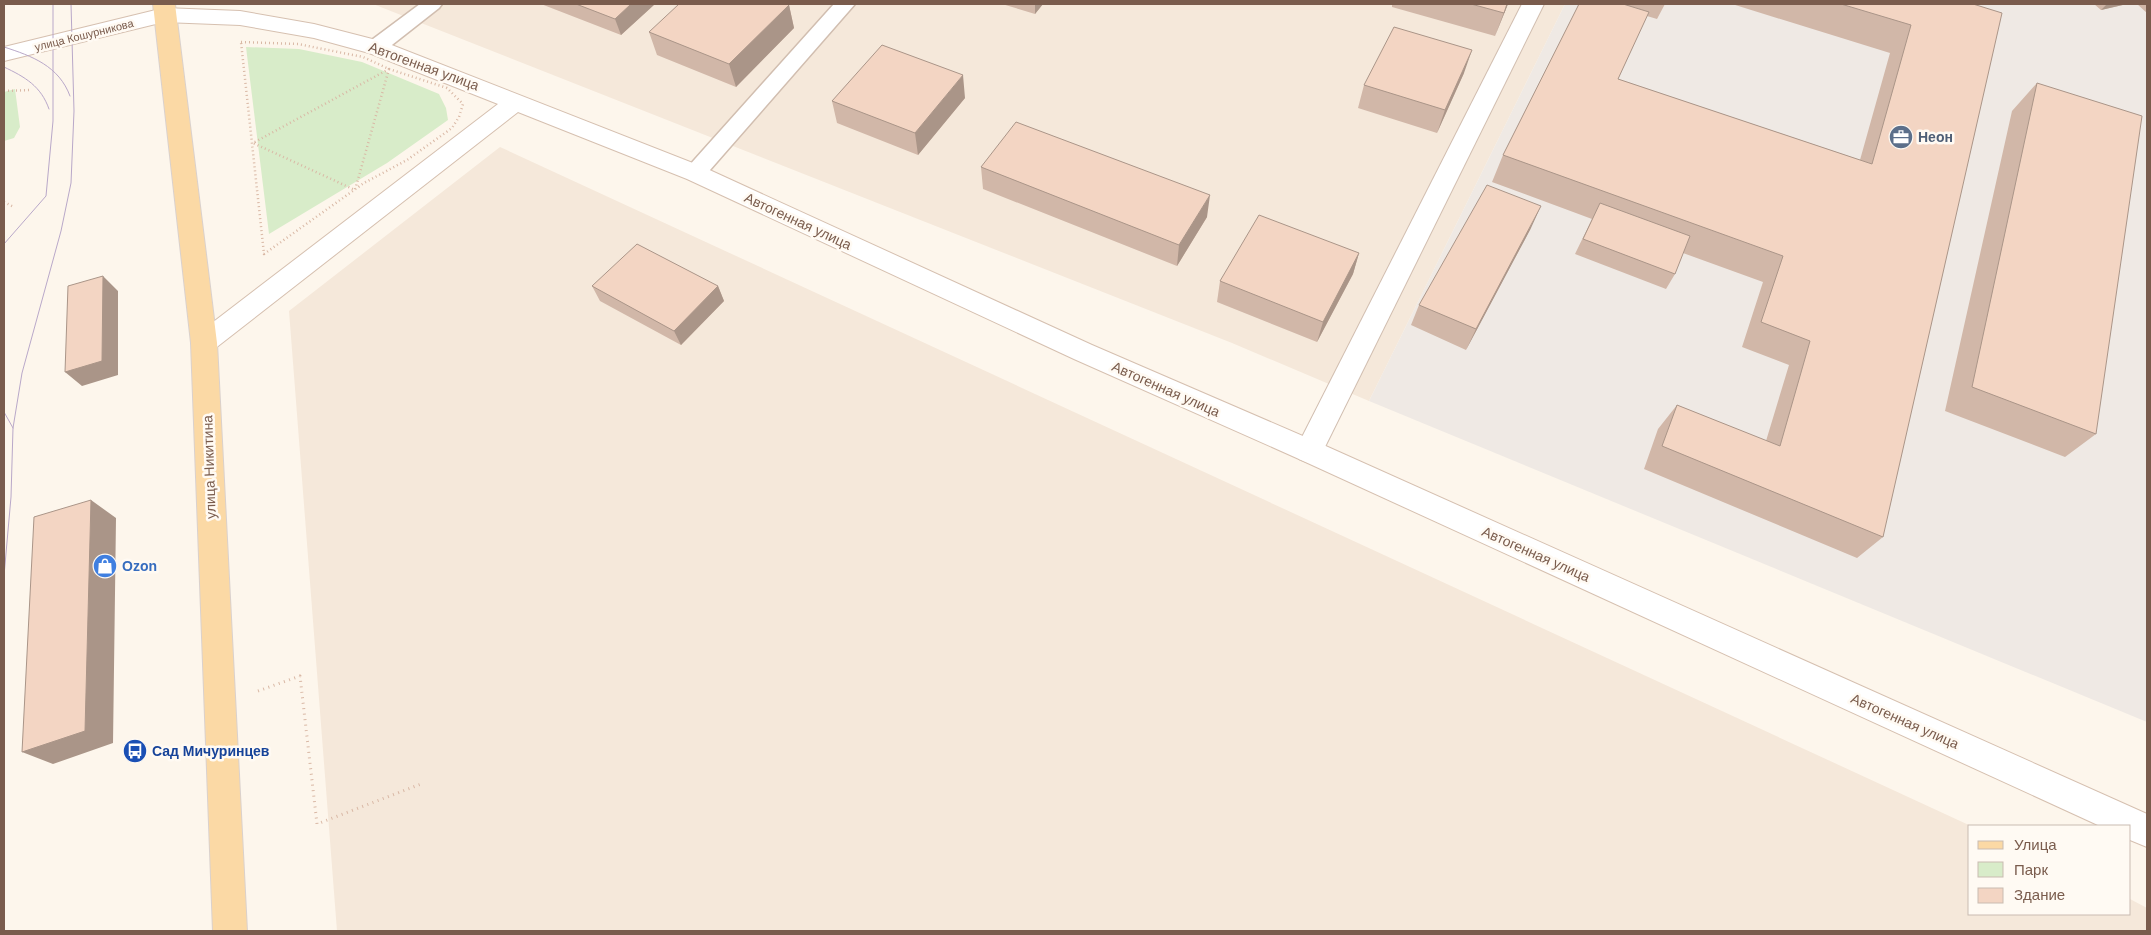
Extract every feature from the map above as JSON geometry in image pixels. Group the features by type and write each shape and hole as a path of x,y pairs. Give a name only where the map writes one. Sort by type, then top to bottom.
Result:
{"main road":[{"name":"улица Никитина","path":"164,9 204,343 230,931"}],"street":[{"path":"1309,452 1533,4"},
{"name":"Автогенная улица","path":"164,9 240,18 314,31 383,58 516,102 695,173 1083,352 1309,452 2147,831"},
{"name":"улица Кошурникова","path":"4,54 164,9"},
{"path":"204,343 516,102"}],"lane":[{"path":"383,58 432,4"},
{"path":"695,173 845,4"}],"path":[{"path":"241,42 298,44 363,57 383,58 447,88 463,104 459,118 452,128 407,160 355,190 264,254 253,143 241,42"},
{"path":"253,143 383,58"},
{"path":"355,190 383,58"},
{"path":"4,91 31,90"},
{"path":"253,143 355,190"},
{"path":"4,202 14,207"},
{"path":"219,705 300,676 317,824 421,784"}],"shaded area":[{"path":"373,4 1565,4 1369,401 1232,343"},
{"path":"1565,4 2147,4 2147,722 1369,401"},
{"path":"500,147 1969,825 1968,915 2131,915 2131,900 2147,908 2147,931 337,931 289,311"}],"green space":[{"path":"246,47 299,49 362,62 439,94 446,108 448,120 387,163 269,234"},
{"path":"15,89 20,127 14,138 4,141 4,92"}],"building":[{"path":"576,4 631,4 615,19"},
{"path":"679,4 789,5 729,64 649,32"},
{"path":"1471,4 1507,4 1504,13"},
{"path":"1579,4 1623,4 1649,12 1618,79 1872,164 1911,25 1841,4 1973,4 2002,13 1883,537 1662,446 1677,405 1780,446 1810,341 1761,322 1783,256 1503,155"},
{"path":"1394,27 1472,50 1445,110 1364,85"},
{"path":"882,45 963,75 915,133 832,101"},
{"path":"2037,83 2142,116 2096,434 1972,387"},
{"path":"1016,122 1210,195 1179,245 981,167"},
{"path":"1487,185 1541,206 1476,329 1419,305"},
{"path":"1600,203 1690,236 1675,274 1583,239"},
{"path":"1259,215 1359,253 1323,322 1220,281"},
{"path":"637,244 718,286 674,331 592,286"},
{"path":"103,276 102,361 65,372 68,286"},
{"path":"91,500 85,731 22,752 34,517"}],"tram line":[{"path":"53,4 53,71"},
{"path":"13,428 22,373 61,231 71,183 74,111 71,4"},
{"path":"4,47 25,54 53,71"},
{"path":"4,67 37,88 49,109"},
{"path":"4,244 46,196 53,121 53,71"},
{"path":"53,71 59,77 70,96"},
{"path":"4,412 13,428"},
{"path":"4,576 11,497 13,428"}],"place":[{"name":"Неон","path":"1901,137"},
{"name":"Ozon","path":"105,566"},
{"name":"Сад Мичуринцев","path":"135,751"}]}
